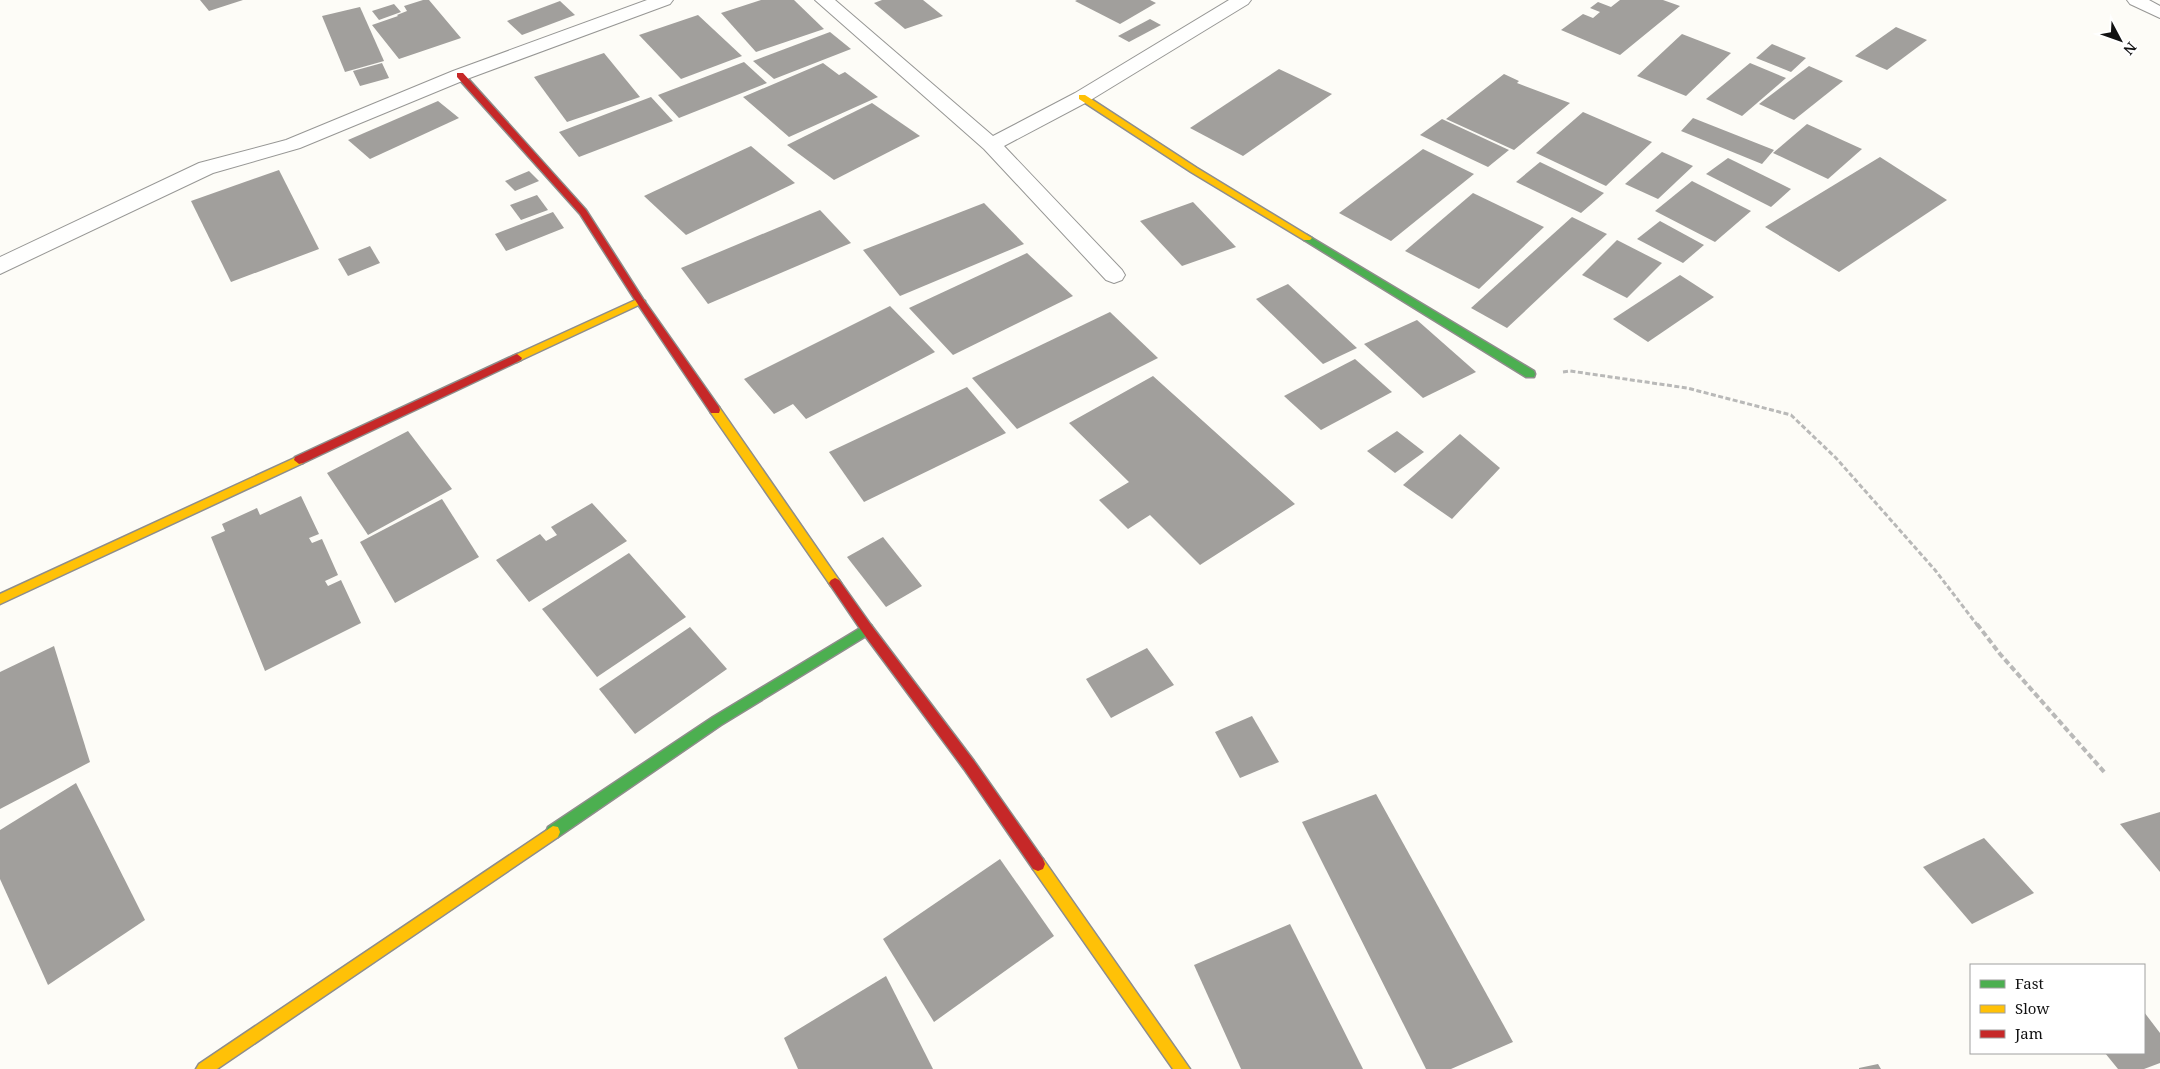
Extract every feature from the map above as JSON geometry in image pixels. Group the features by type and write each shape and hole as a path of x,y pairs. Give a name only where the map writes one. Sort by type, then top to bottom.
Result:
{"street":[{"path":"0,266 206,168 293,144 460,75 664,0"},
{"path":"824,0 991,145 1114,275"},
{"path":"991,145 1082,96 1242,0"},
{"path":"2136,0 2160,13"},
{"path":"460,75 583,212 640,301 867,629 969,765 1182,1069"},
{"path":"1082,96 1194,170 1530,374"},
{"path":"0,599 640,301"},
{"path":"204,1069 717,720 867,629"}],"path":[{"path":"1530,374 1570,371 1686,388 1791,415 1836,458 1935,570 2000,654 2106,774"}],"building":[{"path":"200,0 243,0 209,11"},
{"path":"429,0 461,38 399,59 372,25 398,16 407,11 404,6"},
{"path":"761,0 794,0 824,29 756,52 721,13"},
{"path":"882,0 923,0 943,16 905,29 874,3"},
{"path":"1150,0 1156,3 1120,24 1075,1"},
{"path":"1620,0 1663,0 1680,6 1620,55 1561,30 1583,14 1593,18 1600,12 1590,8 1598,2 1611,7"},
{"path":"560,1 575,15 522,35 507,21"},
{"path":"394,4 401,12 379,20 372,11"},
{"path":"360,7 384,61 345,72 322,16"},
{"path":"698,15 742,56 681,79 639,35"},
{"path":"1150,19 1161,25 1129,42 1118,36"},
{"path":"1896,27 1927,40 1887,70 1855,56"},
{"path":"830,32 851,49 774,79 753,61"},
{"path":"1682,34 1731,53 1686,96 1637,76"},
{"path":"1772,44 1806,58 1791,72 1756,58"},
{"path":"604,53 640,97 567,122 534,77"},
{"path":"744,62 767,83 679,118 658,95"},
{"path":"382,63 389,78 360,86 353,71"},
{"path":"823,63 839,75 845,72 878,97 789,137 743,97"},
{"path":"1750,63 1786,78 1742,116 1706,99"},
{"path":"1809,66 1843,81 1794,120 1759,104"},
{"path":"1279,69 1332,94 1243,156 1190,128"},
{"path":"1504,74 1519,81 1517,83 1570,103 1514,150 1446,119"},
{"path":"651,97 673,121 579,157 559,132"},
{"path":"438,101 459,118 370,159 348,140"},
{"path":"872,103 920,136 834,180 787,145"},
{"path":"1583,112 1652,142 1606,186 1536,153"},
{"path":"1693,118 1774,150 1762,164 1681,131"},
{"path":"1442,119 1509,150 1488,167 1420,135"},
{"path":"1807,124 1862,149 1828,179 1773,153"},
{"path":"751,146 795,183 686,235 644,196"},
{"path":"1423,149 1474,174 1391,241 1339,213"},
{"path":"1662,152 1693,166 1658,199 1625,184"},
{"path":"1880,157 1947,200 1839,272 1765,227"},
{"path":"1728,158 1791,189 1771,207 1706,174"},
{"path":"1540,162 1604,193 1581,213 1516,182"},
{"path":"279,170 319,249 231,282 191,201"},
{"path":"529,171 539,181 515,191 505,181"},
{"path":"1692,181 1751,211 1715,242 1655,211"},
{"path":"1473,193 1544,227 1479,289 1405,251"},
{"path":"537,195 548,210 521,220 510,205"},
{"path":"1193,202 1236,247 1182,266 1140,221"},
{"path":"984,203 1024,244 900,296 863,250"},
{"path":"820,210 851,243 708,304 681,268"},
{"path":"553,212 564,228 506,251 495,234"},
{"path":"1572,217 1607,234 1507,328 1471,308"},
{"path":"1660,221 1704,245 1683,263 1637,239"},
{"path":"1617,240 1662,263 1627,298 1582,275"},
{"path":"370,246 380,263 348,276 338,259"},
{"path":"1027,253 1073,296 953,355 909,308"},
{"path":"1680,275 1714,297 1648,342 1613,319"},
{"path":"1288,284 1357,348 1323,364 1256,299"},
{"path":"890,306 935,352 806,419 793,404 774,414 744,379"},
{"path":"1110,312 1158,358 1017,429 972,378"},
{"path":"1417,320 1476,372 1423,398 1364,344"},
{"path":"1355,359 1392,392 1321,430 1284,396"},
{"path":"1153,376 1295,504 1200,565 1150,515 1128,529 1099,500 1129,482 1069,423"},
{"path":"967,387 1006,433 864,502 829,452"},
{"path":"408,431 452,489 368,535 327,473"},
{"path":"1397,431 1424,452 1395,473 1367,451"},
{"path":"1460,434 1500,468 1452,519 1403,485"},
{"path":"301,496 319,534 309,538 312,543 322,539 338,575 325,581 328,586 341,580 361,623 265,671 211,537 225,531 222,524 257,508 260,515"},
{"path":"442,499 479,557 395,603 360,542"},
{"path":"592,503 627,541 529,602 496,560 540,534 546,541 557,535 551,527"},
{"path":"883,537 922,586 886,607 847,557"},
{"path":"629,553 686,617 597,677 542,609"},
{"path":"690,627 727,669 635,734 599,689"},
{"path":"54,646 90,762 0,809 0,672"},
{"path":"1147,648 1174,685 1111,718 1086,679"},
{"path":"1252,716 1279,762 1240,778 1215,732"},
{"path":"76,783 145,920 48,985 0,879 0,830"},
{"path":"1376,794 1513,1042 1451,1069 1426,1069 1302,822"},
{"path":"2160,812 2160,872 2120,824"},
{"path":"1984,838 2034,893 1972,924 1923,867"},
{"path":"1000,859 1054,936 934,1022 883,939"},
{"path":"1290,924 1363,1069 1241,1069 1194,965"},
{"path":"886,976 933,1069 798,1069 784,1038"},
{"path":"2145,1013 2160,1033 2160,1063 2144,1069 2118,1069 2106,1054 2145,1054"},
{"path":"1878,1064 1881,1069 1859,1069 1859,1068"}],"traffic: fast":[{"path":"1307,238 1530,374"},
{"path":"553,832 717,721 867,629"}],"traffic: slow":[{"path":"1082,97 1194,170 1307,238"},
{"path":"517,358 640,301"},
{"path":"715,410 835,583"},
{"path":"0,599 299,460"},
{"path":"204,1069 553,832"},
{"path":"1038,864 1182,1069"}],"traffic: jam":[{"path":"460,75 583,212 640,301 715,410"},
{"path":"299,460 517,358"},
{"path":"835,583 867,629 969,765 1038,864"}]}
